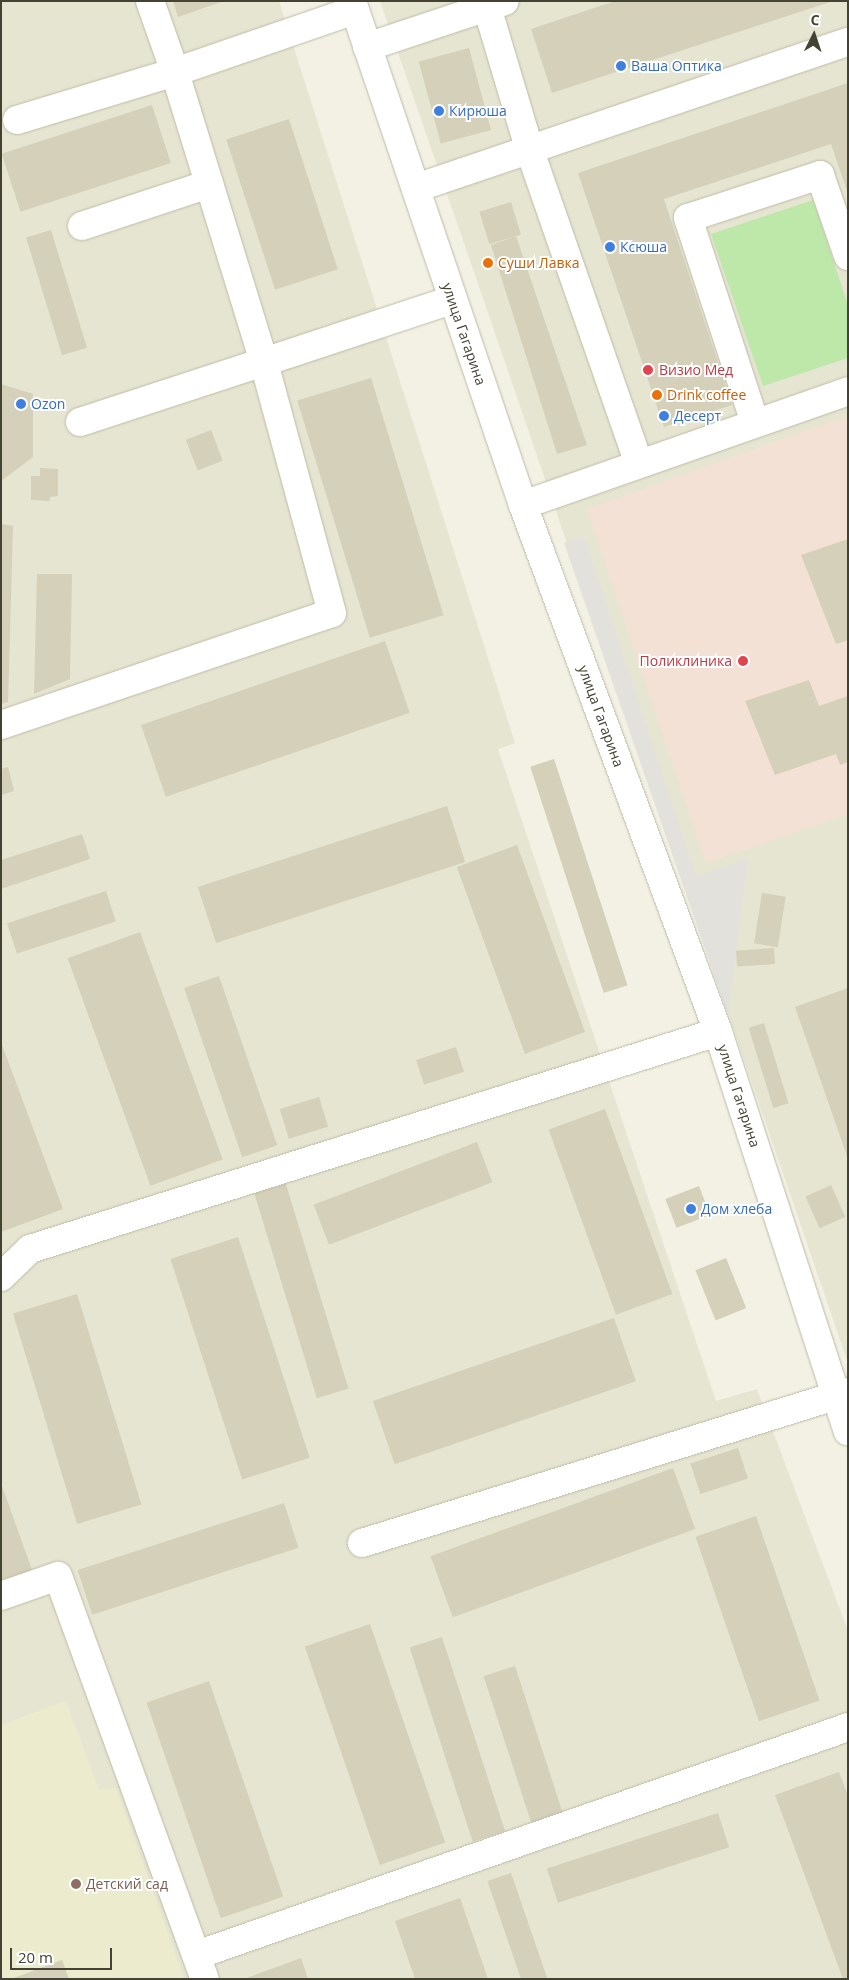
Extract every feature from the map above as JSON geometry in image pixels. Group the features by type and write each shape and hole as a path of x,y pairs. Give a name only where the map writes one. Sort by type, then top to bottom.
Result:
{"street":[{"path":"1,725 332,612 264,362 174,72 150,1"},
{"path":"367,48 496,4 530,151 639,464"},
{"path":"17,120 174,72 354,5"},
{"name":"улица Гагарина","path":"354,5 452,300 523,505 718,1032 842,1394 848,1430"},
{"path":"416,188 848,42"},
{"path":"755,423 688,218 820,175 848,256"},
{"path":"82,226 209,184"},
{"path":"80,422 452,300"},
{"path":"523,505 848,391"},
{"path":"1,1277 30,1249 718,1032"},
{"path":"362,1543 842,1394"},
{"path":"1,1596 58,1576 201,1967 848,1727"}],"shaded area":[{"path":"1,1 279,1 515,743 498,749 716,1401 757,1389 848,1631 848,1979 1,1979"},
{"path":"380,1 848,1 848,1363 473,269"},
{"name":"Поликлиника","path":"848,416 848,814 706,863 587,509"},
{"path":"584,537 696,876 748,859 728,1015 564,543"},
{"name":"Детский сад","path":"66,1701 99,1790 116,1788 184,1979 1,1979 1,1725"}],"green space":[{"path":"813,200 848,305 848,358 763,386 711,234"}],"building":[{"path":"173,1 221,1 221,2 178,17"},
{"path":"615,1 830,2 552,93 531,29"},
{"path":"469,48 491,130 441,144 419,61"},
{"path":"848,83 848,194 831,144 664,199 732,405 664,427 578,173"},
{"path":"152,105 171,163 21,212 2,154"},
{"path":"289,119 338,269 275,290 226,139"},
{"path":"511,202 521,235 489,244 479,212"},
{"path":"51,230 87,348 62,355 26,238"},
{"path":"516,236 587,445 557,454 491,245"},
{"path":"371,378 444,615 370,638 297,401"},
{"path":"1,384 33,394 33,457 1,481"},
{"path":"211,430 223,461 198,470 186,440"},
{"path":"40,468 58,469 58,496 50,497 50,501 31,500 31,476 40,476"},
{"path":"1,524 13,526 8,702 1,704"},
{"path":"848,539 848,640 836,644 801,555"},
{"path":"37,574 72,574 70,679 34,694"},
{"path":"385,641 410,713 166,797 141,725"},
{"path":"809,680 819,706 848,696 848,762 840,765 836,754 775,775 745,701"},
{"path":"554,759 628,985 604,993 530,767"},
{"path":"8,767 14,791 1,795 1,769"},
{"path":"447,806 465,862 216,943 198,887"},
{"path":"82,834 90,859 1,889 1,860"},
{"path":"517,845 585,1032 525,1054 457,867"},
{"path":"106,891 116,921 17,954 7,923"},
{"path":"762,893 786,897 778,947 754,943"},
{"path":"140,932 223,1159 150,1186 68,958"},
{"path":"774,948 775,964 737,967 736,951"},
{"path":"219,976 277,1145 242,1157 184,988"},
{"path":"848,988 848,1156 847,1156 795,1007"},
{"path":"764,1023 789,1103 773,1108 749,1028"},
{"path":"1,1042 63,1209 1,1232"},
{"path":"456,1047 464,1072 424,1085 416,1060"},
{"path":"319,1097 328,1127 289,1139 280,1109"},
{"path":"605,1109 672,1294 616,1315 549,1130"},
{"path":"477,1142 492,1182 329,1245 314,1205"},
{"path":"285,1181 348,1389 317,1398 253,1191"},
{"path":"831,1185 845,1217 820,1228 805,1196"},
{"path":"699,1186 710,1215 677,1228 665,1199"},
{"path":"238,1237 310,1458 242,1480 170,1259"},
{"path":"726,1258 746,1308 716,1320 695,1270"},
{"path":"77,1294 141,1504 77,1524 13,1314"},
{"path":"614,1318 636,1381 395,1464 373,1401"},
{"path":"738,1448 748,1478 700,1494 690,1463"},
{"path":"673,1468 695,1529 453,1617 431,1556"},
{"path":"1,1483 32,1570 1,1580"},
{"path":"284,1503 299,1548 92,1615 78,1570"},
{"path":"756,1516 819,1700 759,1721 695,1537"},
{"path":"370,1624 445,1842 380,1865 305,1646"},
{"path":"442,1637 505,1831 473,1842 410,1648"},
{"path":"515,1666 563,1813 532,1824 484,1676"},
{"path":"209,1681 283,1897 221,1918 147,1702"},
{"path":"839,1772 848,1796 848,1979 843,1979 775,1795"},
{"path":"718,1813 729,1847 558,1903 547,1869"},
{"path":"511,1873 547,1979 521,1979 487,1881"},
{"path":"460,1898 488,1979 415,1979 395,1921"},
{"path":"301,1958 308,1979 244,1979"},
{"path":"62,1960 69,1979 11,1979"}],"place":[{"name":"Ваша Оптика","path":"621,66"},
{"name":"Кирюша","path":"439,111"},
{"name":"Ксюша","path":"610,247"},
{"name":"Суши Лавка","path":"488,263"},
{"name":"Визио Мед","path":"648,370"},
{"name":"Drink coffee","path":"657,395"},
{"name":"Ozon","path":"21,404"},
{"name":"Десерт","path":"664,416"},
{"name":"Поликлиника","path":"743,661"},
{"name":"Дом хлеба","path":"691,1209"},
{"name":"Детский сад","path":"76,1884"}]}
